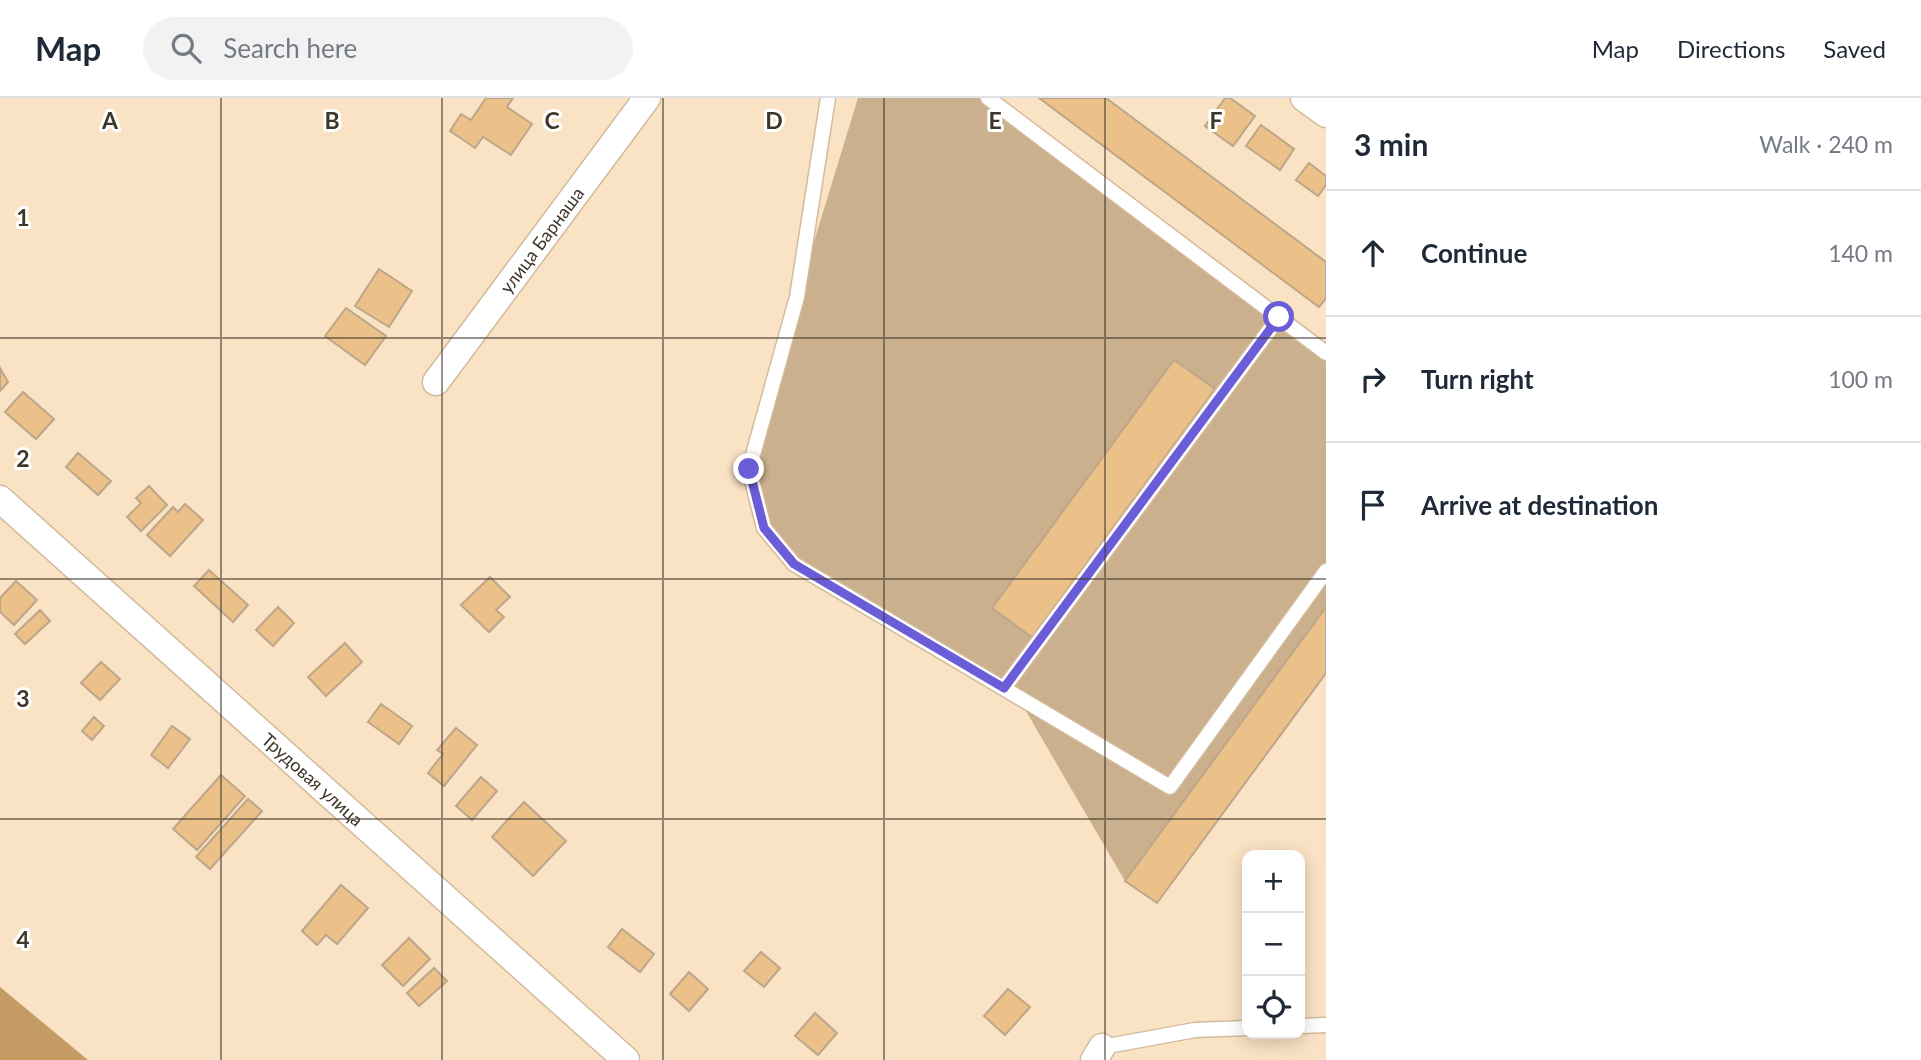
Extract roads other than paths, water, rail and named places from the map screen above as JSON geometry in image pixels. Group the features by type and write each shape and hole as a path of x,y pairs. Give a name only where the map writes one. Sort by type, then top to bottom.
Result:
{"street":[{"name":"улица Барнаша","path":"436,382 647,98"},
{"path":"1304,98 1326,114"},
{"name":"Трудовая улица","path":"0,499 626,1060"}],"lane":[{"path":"828,98 797,297 749,469 764,528 794,564 1170,787 1326,571"},
{"path":"988,98 1326,353"},
{"path":"1004,688 1279,317"},
{"path":"1305,1026 1326,1025"},
{"path":"1098,1054 1195,1030 1242,1028"}]}
